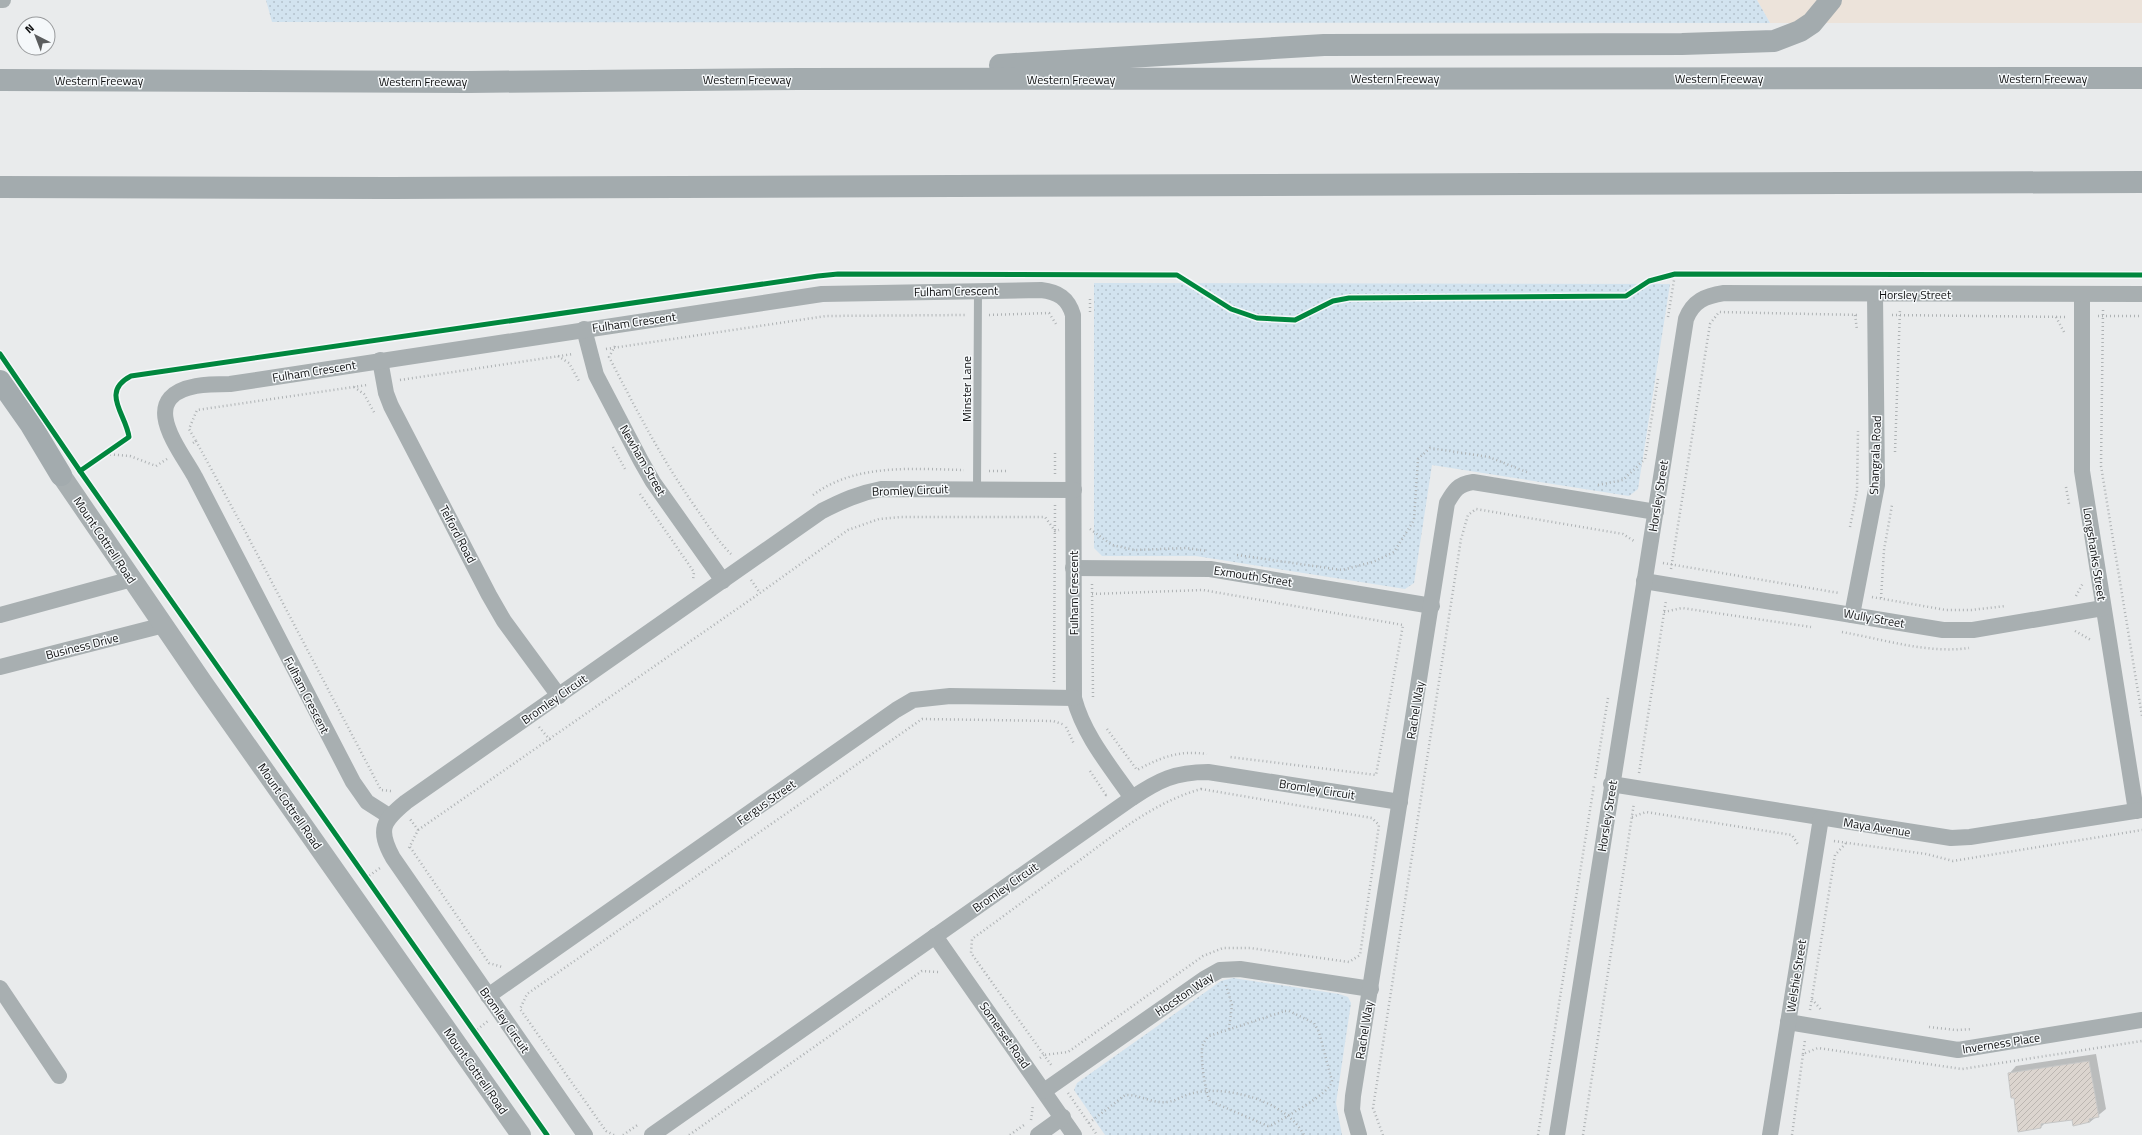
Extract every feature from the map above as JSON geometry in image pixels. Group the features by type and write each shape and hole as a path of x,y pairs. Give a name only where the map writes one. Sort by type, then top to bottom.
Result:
{"highway":[{"path":"799,79 1324,45 1682,44 1774,41 1812,23 1831,0"},
{"name":"Western Freeway","path":"0,80 467,82 799,79 2142,78"},
{"path":"0,186 392,188 2142,182"},
{"path":"0,201 189,200 392,188"},
{"path":"0,380 31,424 68,470"},
{"path":"0,401 68,470"}],"street":[{"name":"Fulham Crescent","path":"389,816 367,802 352,782 169,432 164,417 164,410 173,397 188,389 822,294 978,290 1040,290 1054,292 1064,298 1070,305 1073,315 1074,530 1066,698 1078,715 1088,734 1132,798"},
{"name":"Horsley Street","path":"1557,1135 1686,319 1690,309 1697,301 1710,295 1724,294 2142,294"},
{"name":"Shangrala Road","path":"1852,615 1877,485 1875,294"},
{"name":"Longshanks Street","path":"2082,294 2082,471 2103,608 2139,811"},
{"name":"Newham Street","path":"584,329 596,375 653,482 723,581"},
{"name":"Telford Road","path":"380,360 383,382 391,406 496,608 559,696"},
{"name":"Mount Cottrell Road","path":"68,470 132,579 521,1135"},
{"name":"Rachel Way","path":"1359,1135 1353,1115 1353,1103 1447,503 1454,491 1462,483 1486,483 1656,512"},
{"name":"Bromley Circuit","path":"585,1135 388,849 384,830 389,816 406,802 822,511 845,499 863,492 881,489 977,488 1074,490"},
{"name":"Exmouth Street","path":"1073,568 1210,569 1432,606"},
{"path":"0,615 132,579"},
{"name":"Wully Street","path":"1644,581 1943,630 1972,630 2103,608"},
{"name":"Business Drive","path":"0,667 164,625"},
{"name":"Fergus Street","path":"488,996 913,700 950,696 1066,698"},
{"name":"Bromley Circuit","path":"652,1135 1132,798 1155,783 1172,775 1189,772 1208,772 1400,802"},
{"name":"Maya Avenue","path":"1612,784 1951,838 1970,838 2139,811"},
{"name":"Welshie Street","path":"1770,1135 1821,818"},
{"name":"Somerset Road","path":"935,936 1063,1117 1074,1135"},
{"name":"Hocston Way","path":"1044,1091 1204,979 1220,970 1240,969 1371,989"},
{"path":"0,988 59,1076"},
{"name":"Inverness Place","path":"1788,1022 1958,1050 2142,1020"},
{"path":"1038,1135 1063,1117"}],"lane":[{"name":"Minster Lane","path":"977,488 978,290"}],"path":[{"path":"1668,320 1675,274"},
{"path":"1899,274 1900,294"},
{"path":"1092,281 1093,275"},
{"path":"2105,275 2101,466 2142,716"},
{"path":"818,276 822,294"},
{"path":"1090,315 1091,293"},
{"path":"1070,305 1090,299"},
{"path":"610,306 615,324 616,347 609,357 655,445 681,487 720,542 742,568 760,593"},
{"path":"395,789 389,792 381,790 196,441 188,429 197,410 826,316 1049,313 1056,323 1056,331"},
{"path":"1855,315 1858,336"},
{"path":"2056,317 2064,332 2065,340"},
{"path":"402,336 404,357"},
{"path":"1592,486 1623,480 1645,459 1659,374"},
{"path":"1849,535 1857,490 1858,429"},
{"path":"105,454 130,456 156,466 196,441"},
{"path":"1233,554 1342,570 1374,562 1394,552 1414,520 1418,459 1430,448 1489,457 1530,474"},
{"path":"1055,449 1054,680 1066,698 1065,726 1067,734 1075,746"},
{"path":"68,470 84,478"},
{"path":"810,498 849,476 876,471 1016,472"},
{"path":"1047,472 1055,472"},
{"path":"2066,483 2069,506"},
{"path":"1383,1135 1373,1108 1461,539 1468,515 1476,509 1623,534 1634,541 1631,558 1648,561 1839,593 1881,598 1946,610 1971,610 2008,606"},
{"path":"418,830 760,593 848,530 879,519 901,517 1044,516 1054,531"},
{"path":"1054,531 1092,528 1112,545 1135,550 1186,548 1210,551"},
{"path":"1092,528 1092,535"},
{"path":"689,584 737,550"},
{"path":"1092,568 1093,702"},
{"path":"2075,597 2083,581"},
{"path":"1839,593 1840,586"},
{"path":"1092,594 1203,590 1403,625 1376,775 1222,756"},
{"path":"1664,612 1682,608 1814,627"},
{"path":"1836,631 1916,646 1956,650 1972,648"},
{"path":"2069,632 2076,631 2091,638 2092,646"},
{"path":"1048,681 1054,680"},
{"path":"1538,1135 1608,694"},
{"path":"614,1135 606,1131 520,1009 528,994 922,719 1053,720 1065,726"},
{"path":"1106,728 1137,770"},
{"path":"1086,765 1106,796 1137,770 1164,756 1192,752 1215,755"},
{"path":"1639,774 1647,775"},
{"path":"1201,789 1372,818 1379,825 1360,955 1349,962 1250,948 1223,948 1203,956 1068,1052 1044,1055 971,954 972,939 1121,830 1179,795 1201,789"},
{"path":"1632,816 1646,812 1792,834 1799,846 1798,854"},
{"path":"1803,1054 1835,855 1847,842"},
{"path":"410,847 489,963 505,968"},
{"path":"361,871 370,884"},
{"path":"1220,970 1232,1005 1229,1029"},
{"path":"690,1135 922,971 939,972 943,978"},
{"path":"1812,999 1823,1012"},
{"path":"1285,1011 1289,1011 1314,1023 1321,1039 1332,1085 1324,1092 1287,1116 1268,1126 1210,1101 1207,1091 1202,1050 1203,1044 1209,1036 1229,1029 1285,1011"},
{"path":"469,1025 478,1038"},
{"path":"1925,1026 1956,1030 1978,1029"},
{"path":"1060,1080 1097,1135"},
{"path":"1089,1123 1125,1095 1166,1102 1192,1093 1207,1091 1239,1093 1279,1110 1287,1116 1304,1135"},
{"path":"1010,1135 1031,1120 1033,1105 1029,1099"}],"shaded area":[{"path":"266,0 1757,0 1770,23 272,22"},
{"path":"1757,0 2142,0 2142,23 1770,23"},
{"path":"1094,283 1670,284 1638,489 1629,496 1432,465 1414,583 1405,589 1196,556 1102,556 1094,548"},
{"path":"1233,978 1339,994 1348,997 1351,1003 1336,1103 1342,1135 1105,1135 1074,1090 1077,1083 1221,981"}],"building":[{"path":"2089,1061 2099,1117 2089,1119 2090,1122 2073,1126 2072,1120 2041,1124 2041,1128 2018,1132 2014,1098 2011,1098 2008,1073"}],"cycle path":[{"path":"80,471 129,437 117,404 116,396 117,389 122,382 131,376 838,274 1177,275 1231,309 1257,318 1295,320 1333,301 1349,298 1626,296 1649,281 1675,274 2142,275"},
{"path":"0,354 80,471 547,1135"}]}
